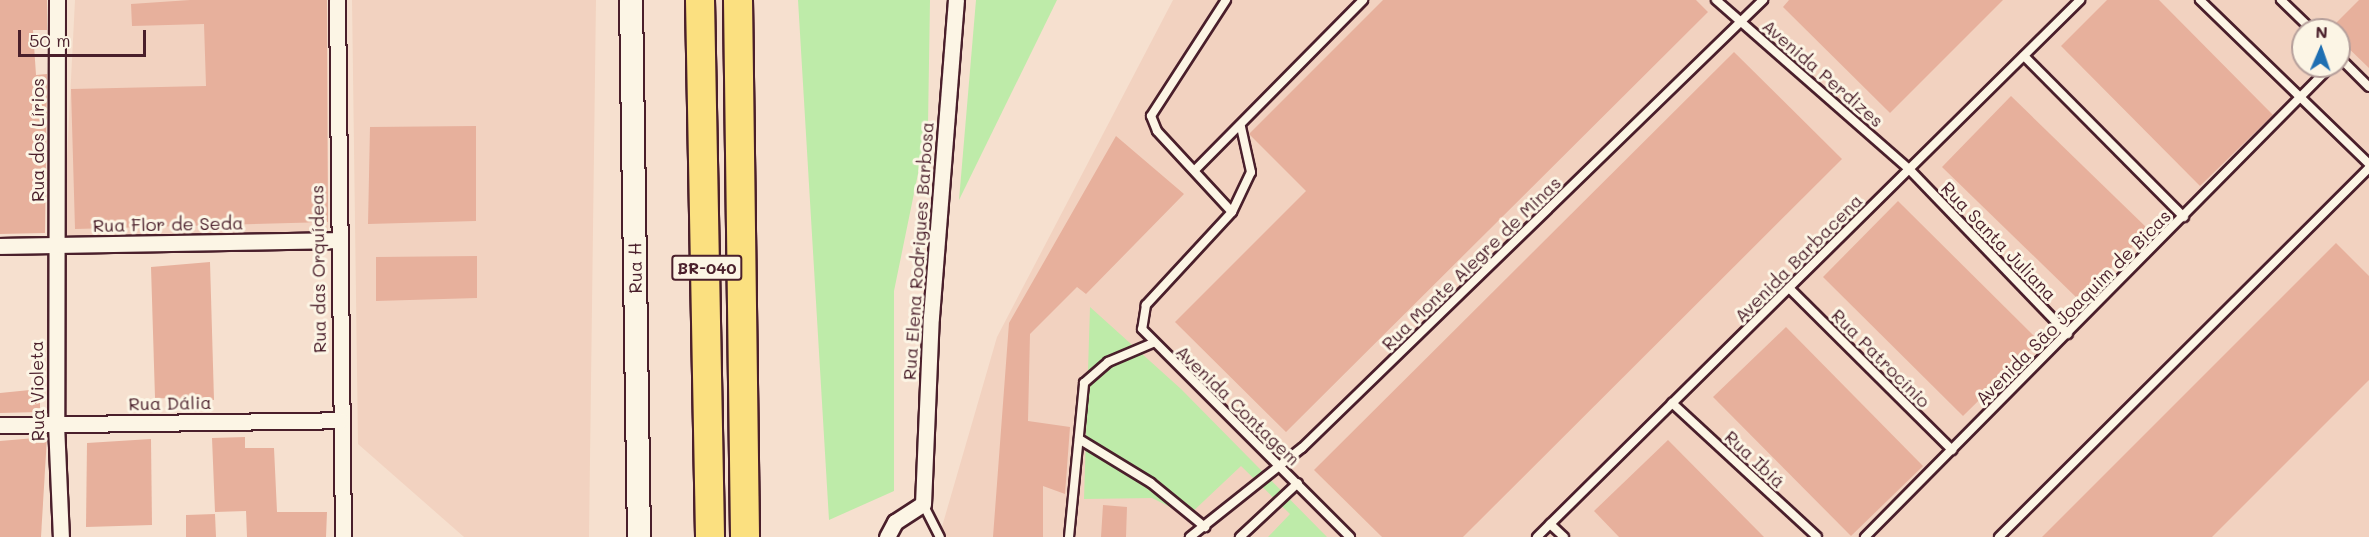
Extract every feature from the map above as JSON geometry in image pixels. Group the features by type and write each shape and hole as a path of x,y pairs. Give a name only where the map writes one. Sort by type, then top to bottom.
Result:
{"highway":[{"name":"BR-040","path":"700,0 710,537"},
{"name":"BR-040","path":"738,0 746,537"}],"main road":[{"name":"Rua H","path":"631,0 639,537"}],"street":[{"name":"Rua dos Lírios","path":"55,245 57,0"},
{"name":"Rua das Orquídeas","path":"336,0 337,240 343,537"},
{"name":"Rua Elena Rodrigues Barbosa","path":"923,504 931,317 956,0"},
{"name":"Rua Flor de Seda","path":"0,246 337,240"},
{"name":"Rua Violeta","path":"55,245 56,424 61,537"},
{"name":"Rua Dália","path":"0,424 340,420"},
{"path":"887,537 895,522 923,504"}],"lane":[{"path":"1226,0 1151,116 1157,131 1232,212"},
{"path":"1195,170 1363,0"},
{"name":"Avenida Perdizes","path":"1716,0 1909,170"},
{"name":"Rua Monte Alegre de Minas","path":"1190,537 1279,469 1763,0"},
{"name":"Avenida Barbacena","path":"1537,537 2080,0"},
{"path":"1999,537 2369,166 2200,0"},
{"path":"2281,0 2300,18"},
{"path":"2024,56 2184,217"},
{"path":"2351,69 2369,87"},
{"name":"Avenida São Joaquim de Bicas","path":"1866,537 2320,78"},
{"name":"Avenida Contagem","path":"1240,537 1298,483 1279,469 1153,343 1140,318 1146,305 1232,212 1251,172 1241,126"},
{"name":"Rua Santa Juliana","path":"1909,170 2068,334"},
{"name":"Rua Patrocínio","path":"1789,288 1952,450"},
{"name":"Avenida Contagem","path":"1069,537 1084,383 1108,362 1153,343"},
{"name":"Rua Ibiá","path":"1672,404 1817,537"},
{"path":"1079,439 1151,483 1205,526"},
{"path":"1298,483 1350,537"},
{"name":"Rua Elena Rodrigues Barbosa","path":"923,504 940,537"},
{"path":"1550,524 1564,537"}],"shaded area":[{"path":"75,0 325,0 328,233 63,237"},
{"path":"352,0 596,0 589,537 464,537 358,444"},
{"path":"1173,0 2369,0 2369,537 939,537 997,337"}],"green space":[{"path":"798,0 930,0 928,125 894,291 894,491 829,520"},
{"path":"976,0 1057,0 959,200"},
{"path":"1090,307 1181,389 1327,537 1268,537 1290,514 1241,466 1188,516 1152,498 1084,499"}],"building":[{"path":"0,0 47,0 47,30 33,30 36,75 47,74 45,233 0,234"},
{"path":"190,0 327,0 328,222 75,229 71,89 206,86 204,24 132,26 131,4"},
{"path":"1383,0 1696,0 1708,12 1286,432 1175,322 1306,191 1249,134"},
{"path":"1789,0 2003,0 1890,113 1783,7"},
{"path":"2107,0 2159,0 2273,115 2200,186 2061,46"},
{"path":"2359,0 2369,0 2369,68 2351,51 2351,18 2341,18"},
{"path":"1734,52 1842,159 1463,537 1382,537 1314,470"},
{"path":"2011,96 2149,230 2079,300 1942,167"},
{"path":"476,126 476,221 368,224 370,127"},
{"path":"1116,136 1184,194 1086,294 1077,287 1030,334 1028,421 1070,427 1065,494 1043,486 1043,537 993,537 1009,323"},
{"path":"1898,201 2039,341 1963,416 1823,277"},
{"path":"2336,243 2369,276 2369,380 2212,537 2042,537"},
{"path":"477,256 477,298 376,301 376,257"},
{"path":"210,262 214,400 155,398 151,267"},
{"path":"1786,327 1923,466 1851,536 1713,397"},
{"path":"40,389 40,412 0,413 0,393"},
{"path":"47,437 41,537 0,537 0,441"},
{"path":"245,437 245,448 274,448 277,512 327,512 326,537 247,537 246,511 215,512 212,438"},
{"path":"151,439 152,525 86,527 87,443"},
{"path":"1668,440 1764,537 1619,537 1594,511"},
{"path":"1103,505 1127,507 1126,537 1101,537"},
{"path":"215,514 216,537 186,537 186,515"}]}
